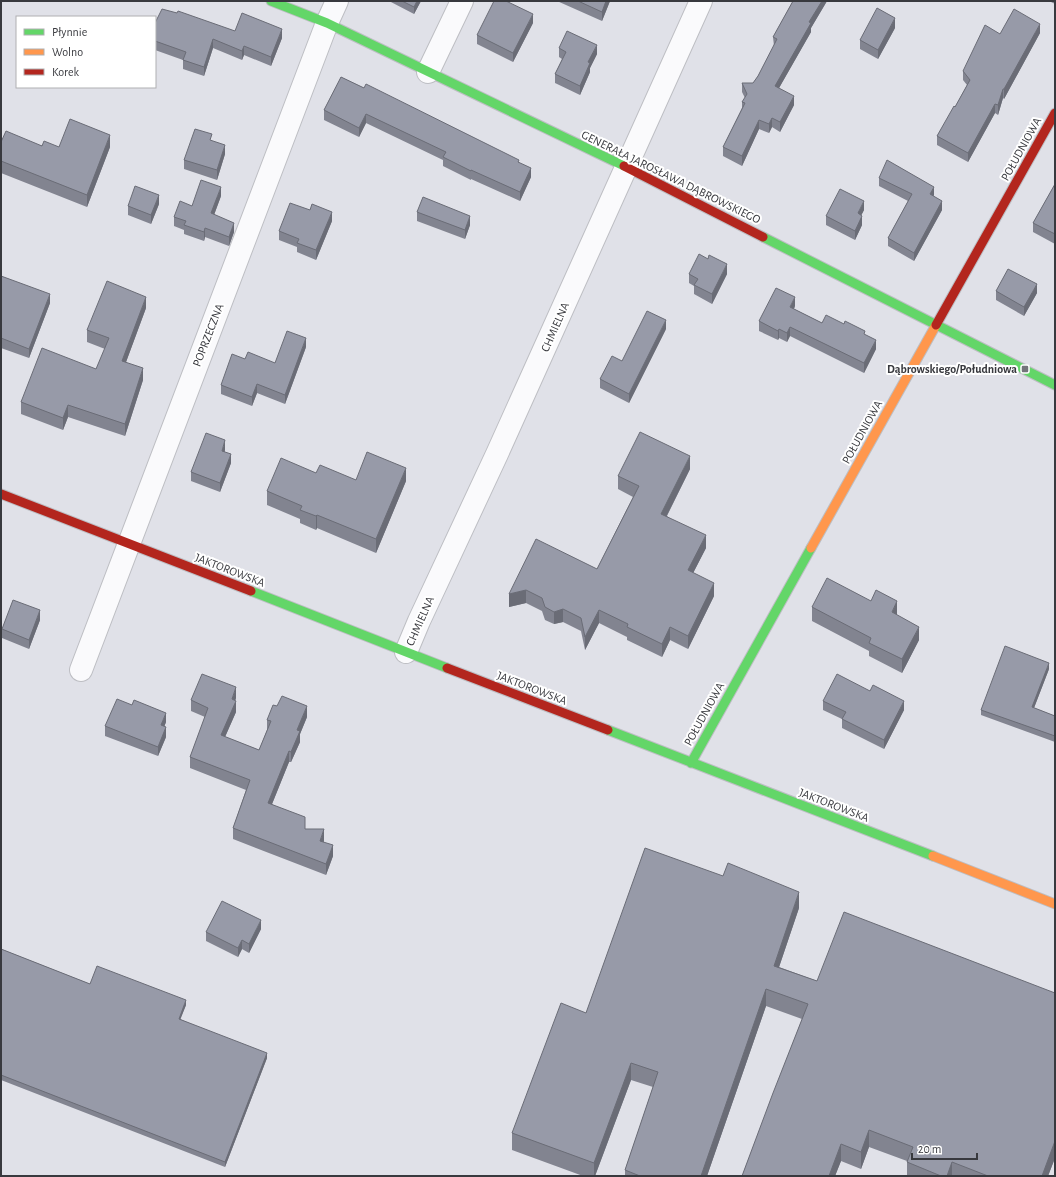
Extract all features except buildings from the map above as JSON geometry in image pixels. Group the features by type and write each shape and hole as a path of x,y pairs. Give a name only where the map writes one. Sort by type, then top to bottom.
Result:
{"street":[{"name":"GENERAŁA JAROSŁAWA DĄBROWSKIEGO","path":"271,1 327,22 626,167 1055,384"},
{"name":"POPRZECZNA","path":"81,670 327,22 337,1"},
{"path":"428,72 462,1"},
{"name":"CHMIELNA","path":"406,652 701,1"},
{"name":"POŁUDNIOWA","path":"691,762 1055,113"},
{"name":"JAKTOROWSKA","path":"1,494 1055,904"}],"traffic: fast":[{"path":"271,1 327,23 624,166"},
{"path":"763,237 1055,385"},
{"path":"691,763 811,548"},
{"path":"251,591 447,668"},
{"path":"608,730 933,856"}],"traffic: slow":[{"path":"811,548 936,325"},
{"path":"933,856 1055,904"}],"traffic: jam":[{"path":"936,325 1055,113"},
{"path":"624,166 763,237"},
{"path":"1,494 251,591"},
{"path":"447,668 608,730"}],"place":[{"name":"Dąbrowskiego/Południowa","path":"1025,369"}]}
